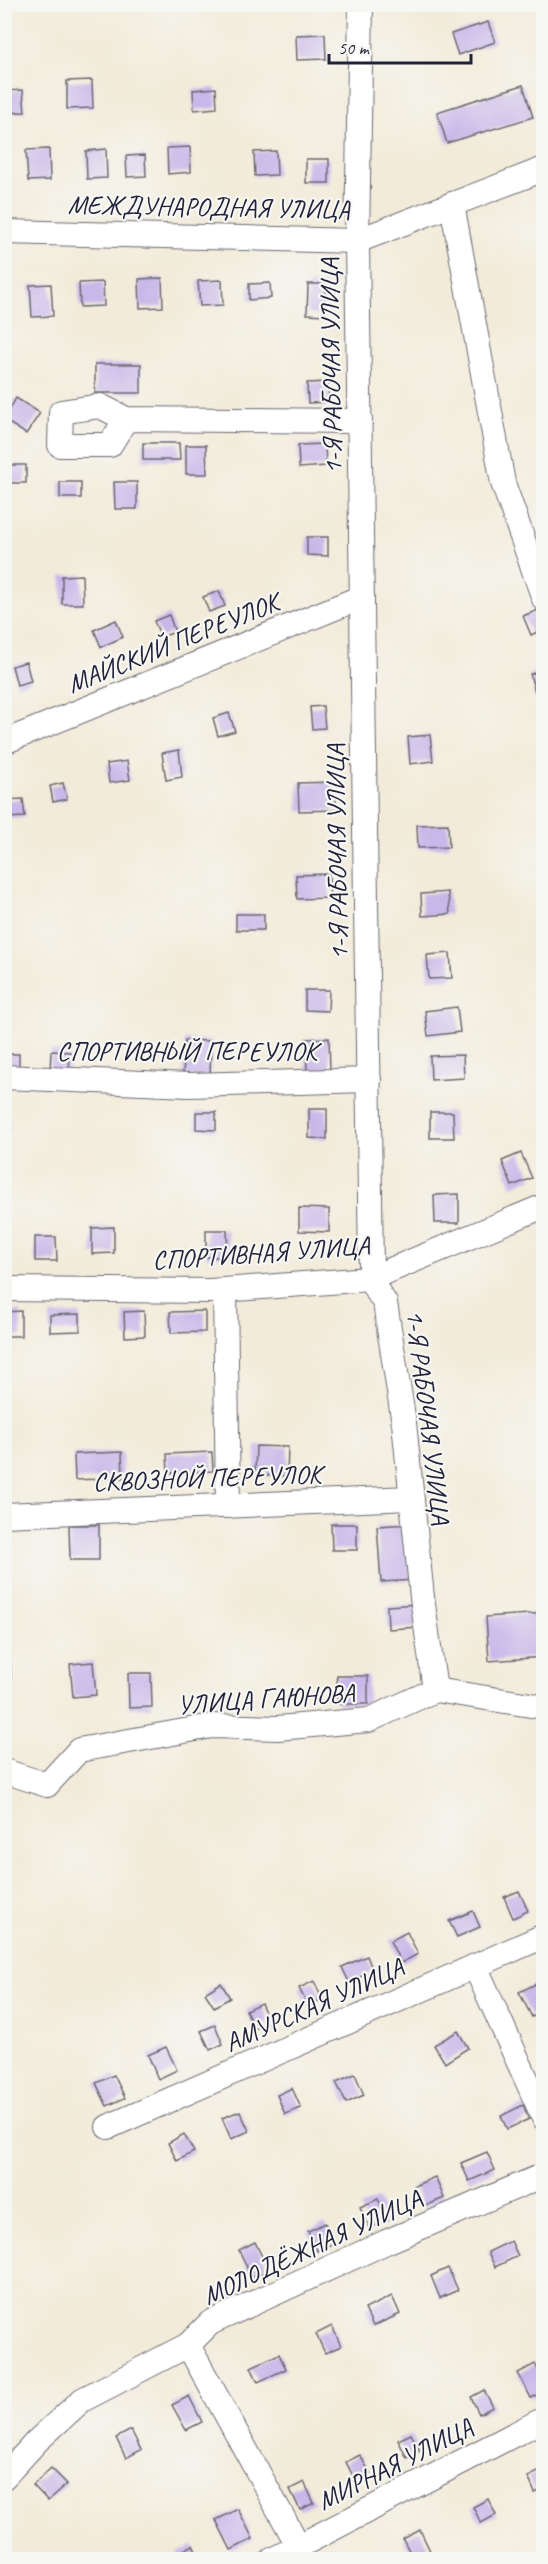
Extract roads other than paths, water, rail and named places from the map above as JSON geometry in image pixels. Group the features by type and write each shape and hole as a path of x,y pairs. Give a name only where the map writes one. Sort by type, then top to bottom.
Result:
{"street":[{"name":"1-Я РАБОЧАЯ УЛИЦА","path":"361,4 357,241 369,1080 371,1269 369,1279 385,1303 404,1424 422,1596 435,1690"},
{"name":"МЕЖДУНАРОДНАЯ УЛИЦА","path":"4,232 357,241 543,169"},
{"path":"452,204 503,483 543,599"},
{"path":"126,418 360,421"},
{"name":"МАЙСКИЙ ПЕРЕУЛОК","path":"4,742 362,597"},
{"name":"СПОРТИВНЫЙ ПЕРЕУЛОК","path":"4,1077 189,1085 369,1080"},
{"name":"СПОРТИВНАЯ УЛИЦА","path":"4,1289 225,1290 369,1279 543,1206"},
{"path":"225,1290 228,1506"},
{"name":"СКВОЗНОЙ ПЕРЕУЛОК","path":"4,1515 411,1498"},
{"path":"435,1690 543,1707"},
{"name":"УЛИЦА ГАЮНОВА","path":"4,1771 47,1785 79,1750 212,1726 278,1728 369,1720 435,1690"},
{"name":"АМУРСКАЯ УЛИЦА","path":"108,2127 543,1936"},
{"path":"475,1966 543,2118"},
{"name":"МОЛОДЁЖНАЯ УЛИЦА","path":"4,2477 37,2441 82,2400 188,2345 210,2323 386,2242 543,2175"},
{"path":"188,2345 298,2546"},
{"name":"МИРНАЯ УЛИЦА","path":"272,2559 543,2419"}]}
